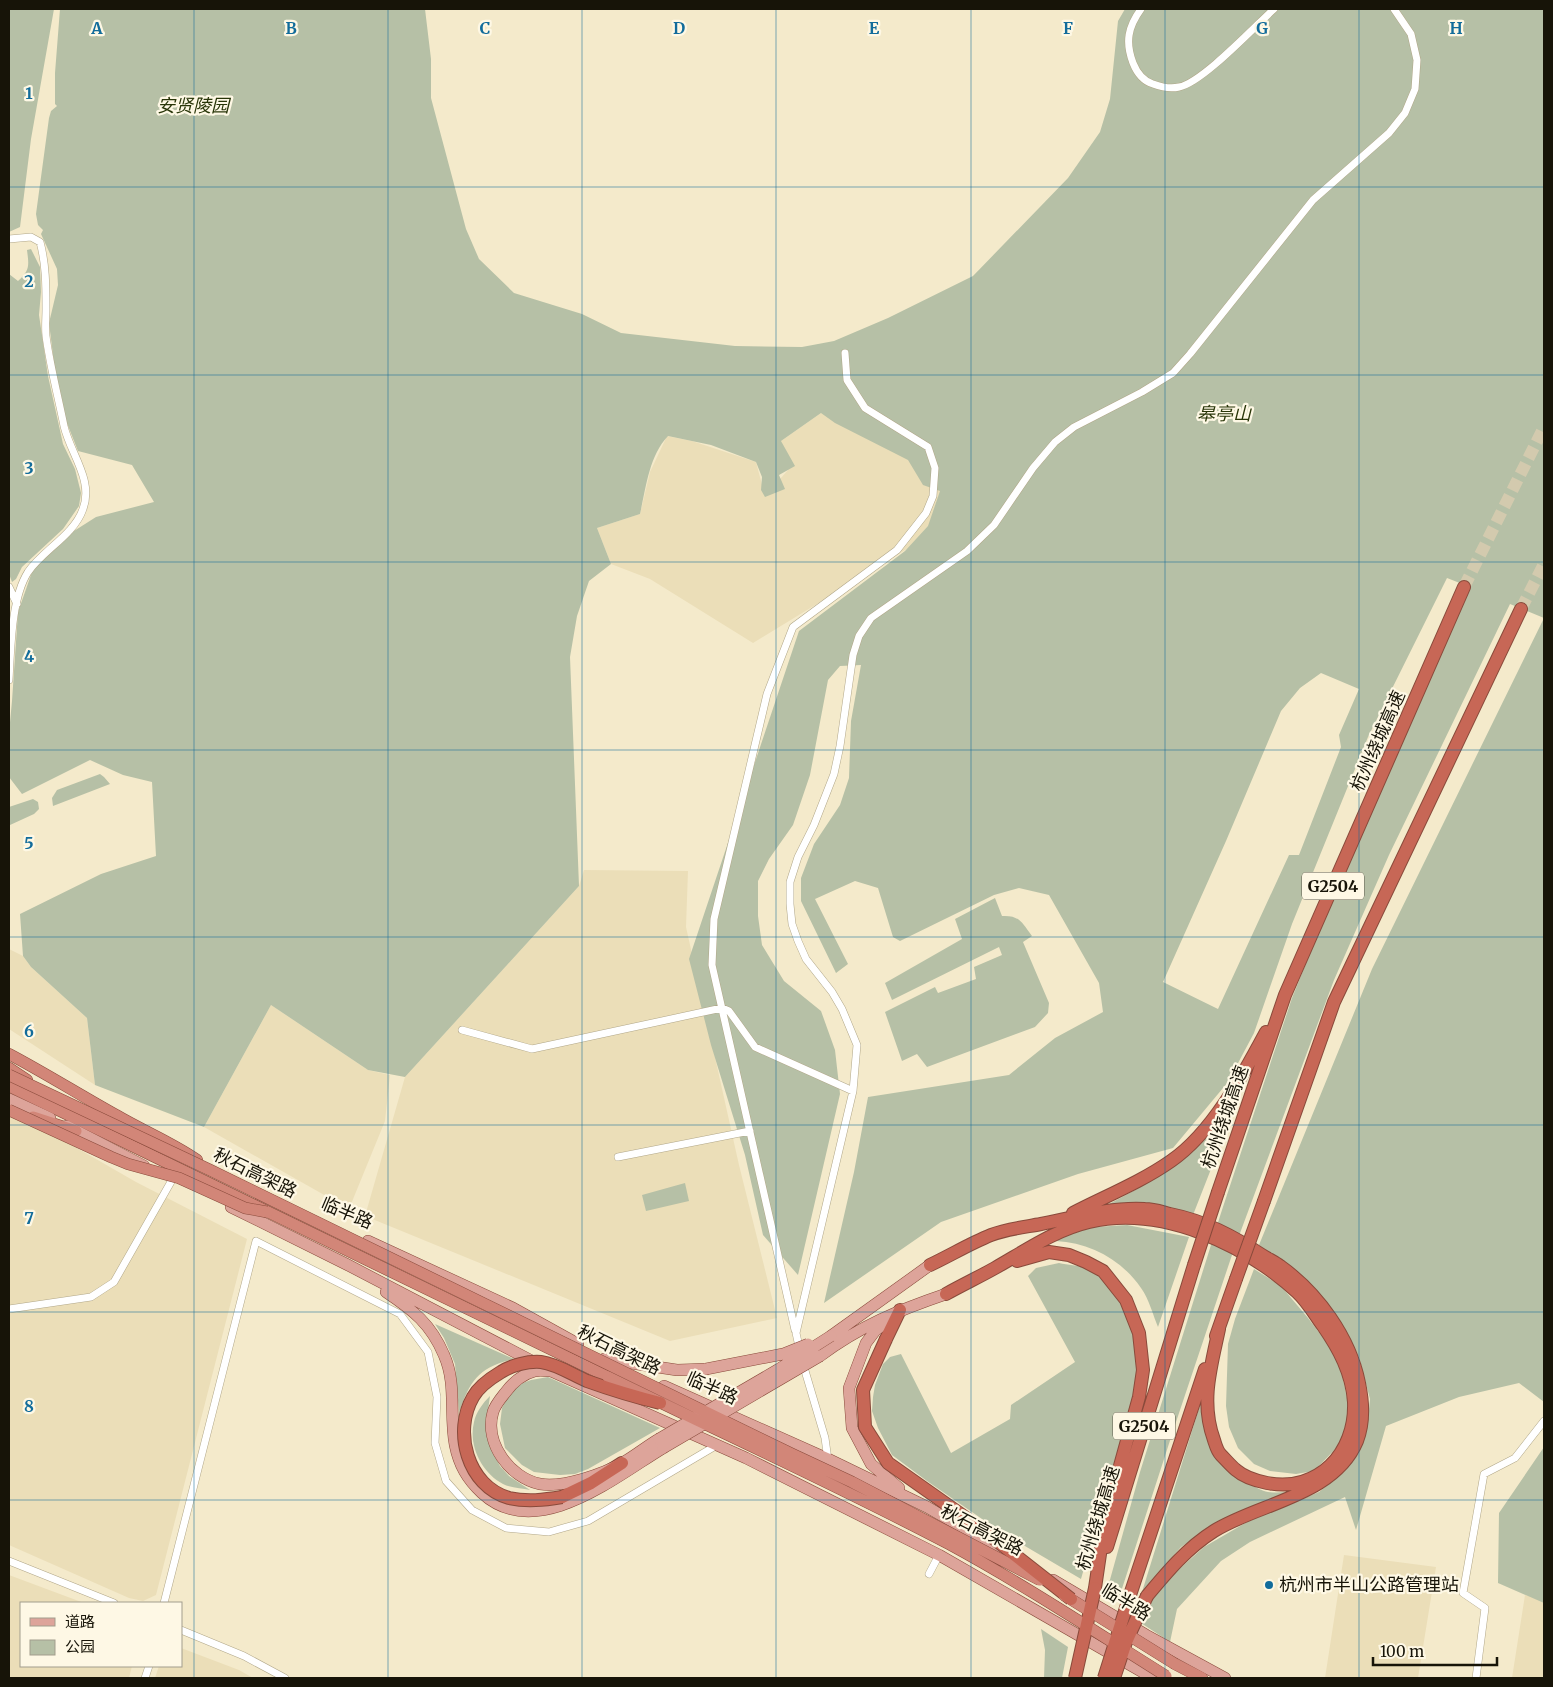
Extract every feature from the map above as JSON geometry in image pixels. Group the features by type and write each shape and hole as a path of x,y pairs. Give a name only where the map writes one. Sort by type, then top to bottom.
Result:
{"highway":[{"name":"杭州绕城高速","path":"1075,1678 1095,1588 1194,1265 1285,995 1464,587"},
{"name":"G2504","path":"1104,1678 1219,1328 1334,1002 1521,609"},
{"path":"1058,1221 1143,1178 1173,1160 1199,1135 1226,1101 1247,1069 1285,995"},
{"path":"9,1054 118,1117 179,1147 210,1170"},
{"path":"9,1068 32,1082 47,1097"},
{"name":"秋石高架路","path":"9,1076 210,1170 852,1482 1034,1576 1175,1664 1202,1678"},
{"name":"秋石高架路","path":"9,1086 823,1481 950,1545 1172,1678"},
{"path":"9,1111 111,1158 179,1178 245,1208 267,1212"},
{"path":"9,1111 31,1116 76,1131"},
{"path":"930,1265 993,1234 1080,1215 1107,1211 1146,1209 1191,1218 1230,1234 1280,1265 1294,1277 1324,1310 1340,1332 1351,1353 1362,1395 1362,1418 1358,1440 1349,1456 1338,1470 1303,1492 1215,1530 1196,1543 1180,1558 1147,1596 1126,1642 1114,1678"},
{"path":"946,1294 1075,1226 1108,1219 1127,1218 1162,1222 1188,1228 1225,1242 1273,1273 1299,1294 1338,1348 1350,1378 1354,1403 1352,1429 1346,1446 1332,1464 1321,1473 1304,1483 1280,1486 1259,1482 1237,1471 1218,1452 1209,1427 1206,1406 1208,1384 1219,1328"},
{"path":"993,1269 1049,1252 1069,1255 1086,1262 1103,1271 1116,1285 1126,1300 1139,1333 1143,1370 1139,1397 1105,1520 1095,1588"},
{"path":"900,1310 863,1390 865,1427 888,1463 983,1530 1071,1599"},
{"path":"622,1463 591,1483 562,1497 541,1501 508,1497 494,1491 473,1468 465,1443 464,1422 468,1408 474,1395 482,1386 512,1366 542,1362 625,1395 660,1403"}],"main road":[{"name":"临半路","path":"9,1076 47,1097 189,1164 364,1239 513,1308 604,1359 828,1459 927,1507 1146,1635 1225,1678"},
{"path":"9,1099 346,1264 551,1370 717,1445 939,1554 1153,1678"},
{"path":"346,1264 398,1300 425,1322 435,1335 446,1357 451,1376 453,1427 459,1463 466,1476 488,1498 501,1507 531,1511 552,1509 600,1487 661,1443 831,1336 930,1265"},
{"path":"551,1370 535,1371 520,1377 510,1386 493,1412 492,1429 501,1456 510,1468 523,1478 540,1484 557,1484 591,1476 622,1463 820,1356 844,1338 900,1310 946,1294"},
{"path":"900,1310 875,1331 866,1343 849,1388 852,1428 870,1464 893,1485 927,1507"},
{"path":"604,1359 677,1370 706,1369 783,1354 831,1336"}],"street":[{"path":"1141,9 1134,20 1128,39 1133,64 1144,81 1162,88 1180,87 1200,77 1274,9"},
{"path":"796,1333 853,1091 857,1046 842,1008 806,959 792,924 790,882 798,857 814,825 834,774 840,746 853,655 859,636 871,618 967,551 994,525 1033,468 1055,442 1074,427 1142,392 1173,373 1313,200 1389,133 1405,113 1415,89 1417,60 1411,34 1394,9"},
{"path":"9,239 31,237 40,242 46,277 46,335 65,429 81,469 86,496 83,510 76,523 28,572 14,618 9,680"},
{"path":"818,1494 828,1459 824,1438 806,1376 712,965 714,919 767,694 793,627 896,550 926,512 933,496 935,468 928,447 865,408 847,380 845,354"},
{"path":"9,587 17,604"},
{"path":"462,1030 532,1049 722,1008 729,1011 755,1047 853,1091"},
{"path":"618,1157 750,1131"},
{"path":"9,1309 91,1297 114,1282 172,1180"},
{"path":"164,1602 256,1241 400,1314 428,1352 436,1397 435,1442 446,1481 472,1510 506,1528 549,1532 588,1520 717,1445"},
{"path":"1476,1678 1485,1608 1463,1593 1484,1474 1515,1458 1544,1421"},
{"path":"929,1574 939,1554"},
{"path":"9,1561 112,1602"},
{"path":"182,1630 244,1656 285,1678"}],"shaded area":[{"path":"1018,311 925,538 753,643 650,579 611,564 597,528 640,514 650,472 667,436 692,441 756,462 765,496 788,470 781,441 821,413"},
{"path":"584,870 688,871 686,927 739,1165 777,1318 670,1341 365,1216 405,1077 579,886"},
{"path":"9,949 23,956 31,967 87,1018 95,1085 9,1029"},
{"path":"271,1005 368,1070 390,1075 385,1121 349,1209 204,1127"},
{"path":"9,1109 136,1182 247,1239 156,1595 143,1601 129,1598 9,1545"},
{"path":"1344,1555 1436,1567 1418,1678 1325,1678"},
{"path":"9,1575 81,1602 20,1602 20,1667 132,1667 129,1678 9,1678"},
{"path":"1525,1595 1544,1599 1544,1678 1512,1678"},
{"path":"182,1648 239,1670 253,1678 155,1678 159,1667 182,1667"}],"green space":[{"path":"9,9 54,9 31,139 20,227 9,232"},
{"name":"皋亭山","path":"60,9 425,9 431,59 431,98 466,229 479,259 514,293 582,314 621,333 735,346 802,347 834,341 888,318 973,276 1068,178 1100,132 1110,99 1118,21 1125,9 1544,9 1544,618 1510,604 1389,855 1334,980 1233,1252 1118,1601 1106,1594 1140,1472 1221,1213 1292,998 1345,867 1470,587 1447,578 1368,737 1292,924 1254,1033 1228,1082 1173,1148 1078,1174 941,1222 824,1303 854,1172 868,1097 1009,1075 1055,1038 1103,1012 1099,983 1049,895 1019,888 994,895 900,941 893,937 878,888 855,881 815,899 848,964 836,973 801,901 801,878 814,844 840,805 849,778 851,721 861,665 840,666 828,680 810,775 793,825 769,859 758,881 758,916 762,945 784,981 821,1011 835,1050 840,1094 798,1275 763,1235 745,1155 711,1045 689,959 799,631 905,551 928,526 940,491 923,485 908,460 835,423 821,413 781,441 795,466 779,475 785,489 765,497 761,490 762,477 756,462 711,445 668,436 656,453 652,463 640,514 597,528 611,564 589,581 577,616 570,657 579,886 405,1077 368,1070 271,1005 204,1127 95,1085 87,1018 31,967 23,956 20,914 101,874 156,856 152,782 123,775 90,760 22,794 9,777 9,733 18,612 32,572 52,545 96,517 154,502 132,465 78,451 59,403 49,323 58,285 57,269 41,234 43,230 38,225 36,214 49,118 51,111 57,106 55,104 55,73","holes":["1321,673 1359,689 1339,735 1341,747 1299,855 1289,855 1218,1009 1163,982 1281,711 1300,688"]},
{"path":"31,249 40,267 41,292 39,315 48,376 63,444 75,469 81,493 79,506 63,529 22,567 16,579 12,582 9,574 9,274 18,281 25,274 28,267 27,250"},
{"path":"1544,618 1544,1402 1519,1383 1459,1397 1386,1426 1356,1530 1345,1497 1250,1542 1221,1561 1177,1609 1170,1642 1141,1623 1153,1599 1168,1579 1204,1547 1247,1522 1319,1492 1343,1473 1358,1454 1367,1428 1370,1399 1359,1357 1340,1321 1318,1292 1259,1245 1372,969"},
{"path":"100,774 110,784 53,806 52,798 57,790"},
{"path":"33,799 38,802 39,809 34,814 10,825 9,807"},
{"path":"995,898 1002,916 1017,918 1032,936 1023,942 1049,1003 1048,1013 1035,1027 927,1067 917,1054 902,1061 885,1012 935,987 938,993 976,979 974,967 1002,955 999,947 892,1000 885,983 962,939 955,919"},
{"path":"1240,1095 1193,1215 1168,1207 1138,1202 1107,1205 1158,1176 1193,1150 1214,1130"},
{"path":"685,1183 689,1201 646,1211 642,1195"},
{"path":"1127,1225 1189,1237 1158,1327 1144,1292 1124,1269 1104,1254 1093,1249 1069,1242 1056,1241 1080,1230"},
{"path":"1059,1263 1080,1266 1091,1270 1109,1286 1127,1315 1133,1336 1136,1358 1137,1383 1081,1579 998,1530 892,1455 878,1428 872,1411 875,1385 883,1364 890,1357 901,1354 951,1453 1010,1419 1011,1405 1075,1362 1028,1276 1036,1268"},
{"path":"1254,1269 1281,1286 1308,1318 1331,1348 1342,1374 1351,1417 1343,1441 1314,1471 1296,1474 1270,1471 1254,1464 1238,1448 1229,1427 1226,1406 1228,1344 1235,1319"},
{"path":"435,1324 514,1359 492,1366 484,1371 467,1392 459,1413 455,1364 444,1338"},
{"path":"548,1377 660,1428 588,1469 575,1474 560,1475 534,1472 522,1465 505,1448 500,1424 502,1408 509,1395 520,1384"},
{"path":"490,1396 488,1410 492,1451 500,1466 509,1476 530,1490 503,1484 489,1473 478,1458 473,1440 474,1422 480,1408"},
{"path":"1201,1402 1202,1416 1208,1440 1219,1461 1227,1470 1259,1489 1271,1492 1295,1491 1206,1530 1181,1547 1142,1592"},
{"path":"1544,1447 1544,1603 1498,1583 1499,1513"},
{"path":"1041,1629 1068,1647 1062,1678 1044,1678 1045,1650"}],"tunnel":[{"path":"1464,587 1544,427"},
{"path":"1521,609 1544,564"}],"place":[{"name":"杭州市半山公路管理站","path":"1269,1585"}],"park label":[{"name":"安贤陵园","path":"193,106"}]}
